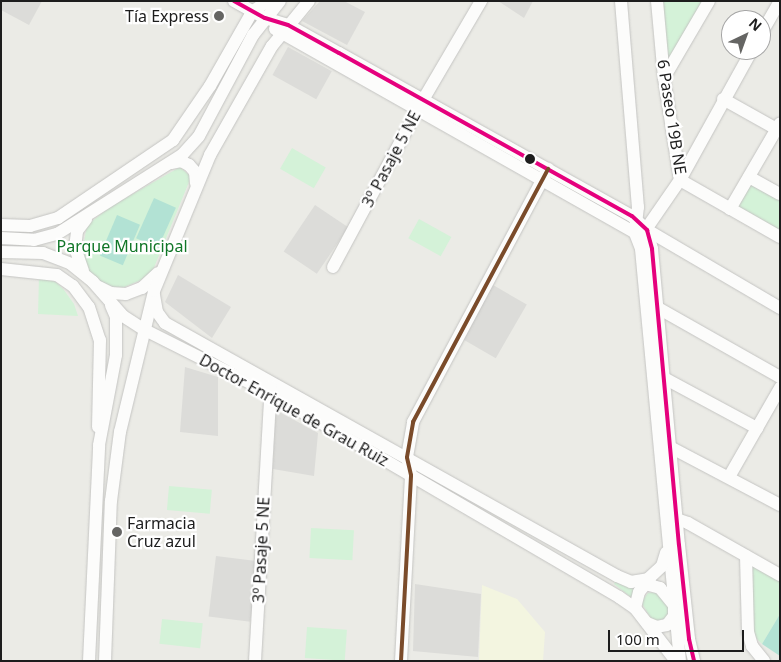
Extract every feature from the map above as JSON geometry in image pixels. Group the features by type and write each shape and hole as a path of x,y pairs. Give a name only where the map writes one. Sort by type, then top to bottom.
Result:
{"street":[{"path":"234,1 545,174 637,219"},
{"path":"1,225 30,226 58,218 173,140 205,95 252,12 268,1"},
{"path":"1,238 44,238 89,215 182,155 198,136 265,18 280,1"},
{"path":"105,661 112,501 120,432 142,329 162,268 196,183 284,29 309,1"},
{"name":"3º Pasaje 5 NE","path":"333,267 420,105 481,1"},
{"path":"621,1 637,219 671,517 694,661"},
{"name":"6 Paseo 19B NE","path":"658,1 664,78 680,180 780,236"},
{"path":"664,78 709,1"},
{"path":"771,15 777,4"},
{"path":"640,234 680,180 746,60"},
{"path":"723,100 779,128 730,209"},
{"path":"169,164 181,161 189,165 195,172 196,183"},
{"path":"545,174 640,234 780,308"},
{"path":"401,661 411,475 407,457 413,422 545,174"},
{"path":"749,177 780,194"},
{"path":"89,215 75,238 76,257 89,278 111,293 126,294 148,284 162,268"},
{"path":"635,608 646,580 664,561 671,517 670,447 652,249 640,234"},
{"name":"Doctor Enrique de Grau Ruiz","path":"1,252 52,255 89,278 123,316 142,329 270,393 635,608 676,661"},
{"path":"1,269 57,275 73,286 89,307 100,340 96,401 99,445 89,661"},
{"name":"Doctor Enrique de Grau Ruiz","path":"154,291 157,312 165,322 617,576 646,580"},
{"path":"99,445 116,355 116,317 106,297"},
{"path":"658,308 780,377"},
{"path":"664,378 757,428"},
{"name":"3º Pasaje 5 NE","path":"255,661 271,380"},
{"path":"729,478 780,388"},
{"path":"670,447 780,505"},
{"path":"671,517 780,575"},
{"path":"668,545 680,661"},
{"path":"746,556 748,632 752,646 764,661"},
{"path":"646,580 666,593 674,605 674,616 667,625 657,627 647,623"}],"shaded area":[{"path":"1,1 42,1 29,25 1,10"},
{"path":"320,1 344,1 365,12 347,45 302,21"},
{"path":"498,1 533,1 524,18"},
{"path":"288,47 332,71 316,99 272,75"},
{"path":"315,205 348,227 317,274 284,251"},
{"path":"178,275 231,307 212,338 165,302"},
{"path":"493,285 527,304 496,358 462,339"},
{"path":"185,367 218,377 218,436 180,432"},
{"path":"276,410 318,433 314,476 273,469"},
{"path":"216,556 258,561 250,622 209,617"},
{"path":"415,584 481,594 478,657 413,651"},
{"path":"482,585 517,599 545,632 543,661 479,661"}],"green space":[{"path":"662,1 704,1 668,65"},
{"path":"292,148 326,168 314,188 280,169"},
{"name":"Parque Municipal","path":"180,167 191,177 153,270 141,280 122,288 108,286 91,276 82,253 87,225 110,207"},
{"path":"750,182 780,199 780,230 737,206"},
{"path":"154,198 176,208 158,248 136,238"},
{"path":"117,215 140,225 123,265 100,256"},
{"path":"419,219 451,237 441,256 408,238"},
{"path":"39,277 56,282 64,290 74,304 78,316 38,314"},
{"path":"169,486 212,490 210,514 167,510"},
{"path":"311,528 354,530 352,560 309,558"},
{"path":"750,561 780,577 780,614 762,644 753,635"},
{"path":"615,582 637,585 632,598 614,584"},
{"path":"656,592 670,610 666,618 654,623 641,602 648,593"},
{"path":"780,614 780,656 762,644"},
{"path":"162,619 203,623 200,648 159,644"},
{"path":"307,627 347,630 345,661 305,658"}],"transit line":[{"path":"234,1 265,18 288,25 339,53 632,216 647,230 652,249 679,545 689,639 694,661"},
{"path":"401,661 411,475 407,457 413,422 548,169"}],"place":[{"name":"Tía Express","path":"219,16"},
{"name":"Farmacia Cruz azul","path":"117,532"}]}
